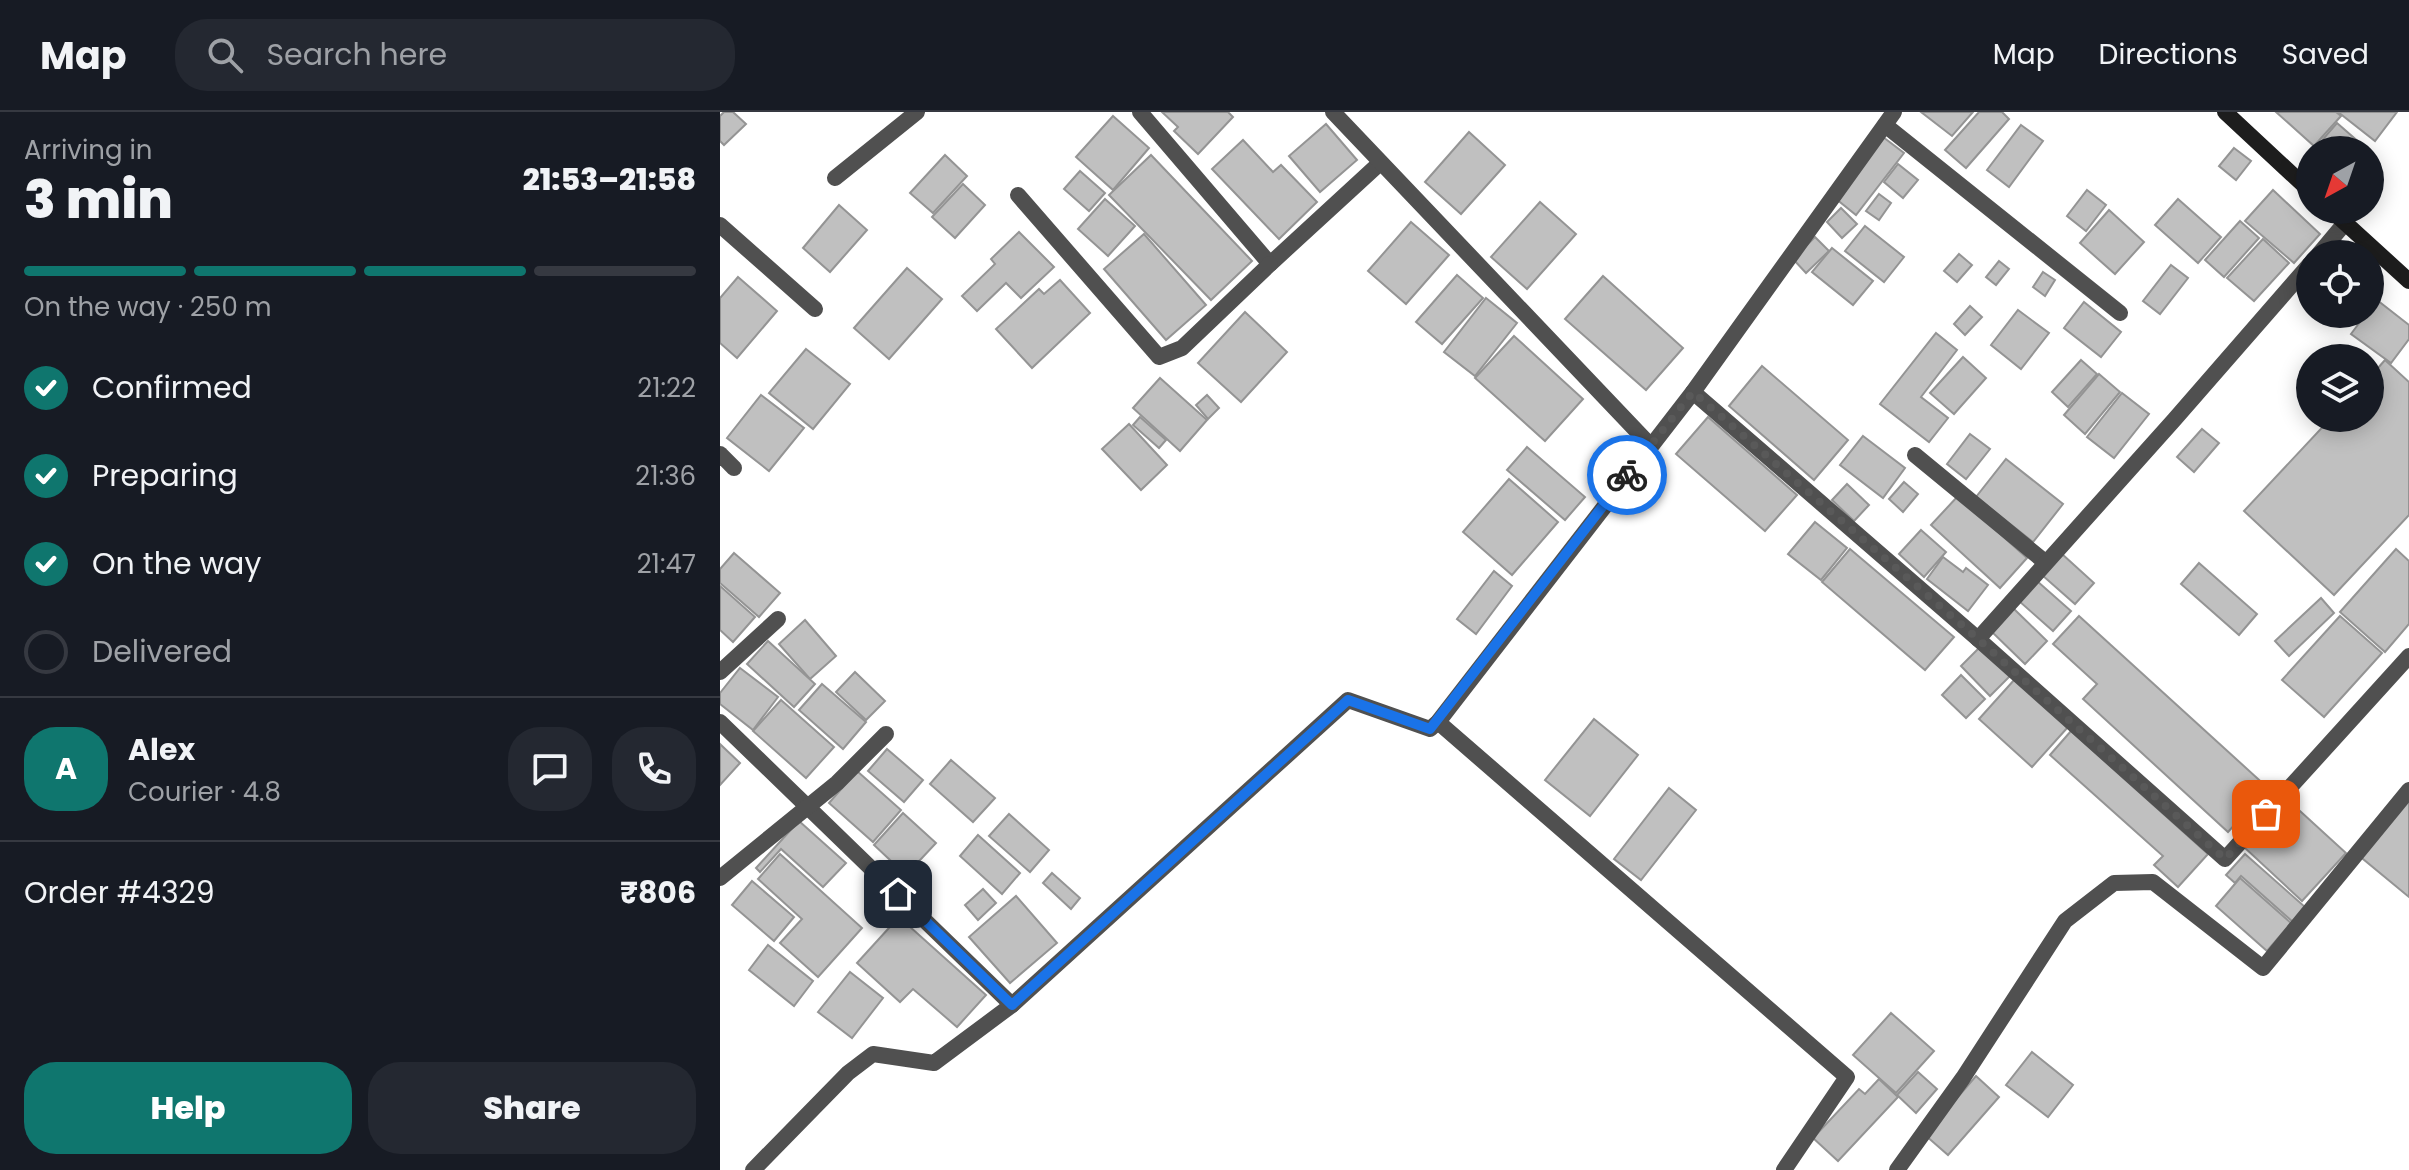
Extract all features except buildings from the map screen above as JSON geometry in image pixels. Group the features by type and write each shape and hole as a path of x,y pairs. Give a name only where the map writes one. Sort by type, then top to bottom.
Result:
{"main road":[{"path":"2225,112 2296,178"},
{"path":"2346,224 2409,281"}],"street":[{"path":"835,178 917,112"},
{"path":"1140,112 1270,264"},
{"path":"1333,112 1650,445"},
{"path":"753,1170 848,1073 873,1054 934,1063 1012,1005 1348,700 1430,729 1438,722 1693,392 1889,119 2120,313"},
{"path":"1018,195 1159,357 1182,348 1380,163"},
{"path":"2331,240 2344,224"},
{"path":"720,225 815,309"},
{"path":"1978,639 2296,280"},
{"path":"1693,392 2225,859 2409,656"},
{"path":"720,454 734,468"},
{"path":"1915,455 2045,562"},
{"path":"720,672 778,619"},
{"path":"720,722 1012,1005"},
{"path":"1438,722 1847,1077 1784,1170"},
{"path":"720,878 837,783 886,734"},
{"path":"1897,1170 1963,1078 2065,921 2114,883 2153,882 2263,968 2409,790"}],"way so far":[{"path":"1627,475 1693,392 2225,859 2266,814"}],"route":[{"path":"898,894 1012,1005 1348,700 1430,729 1627,475"}]}
